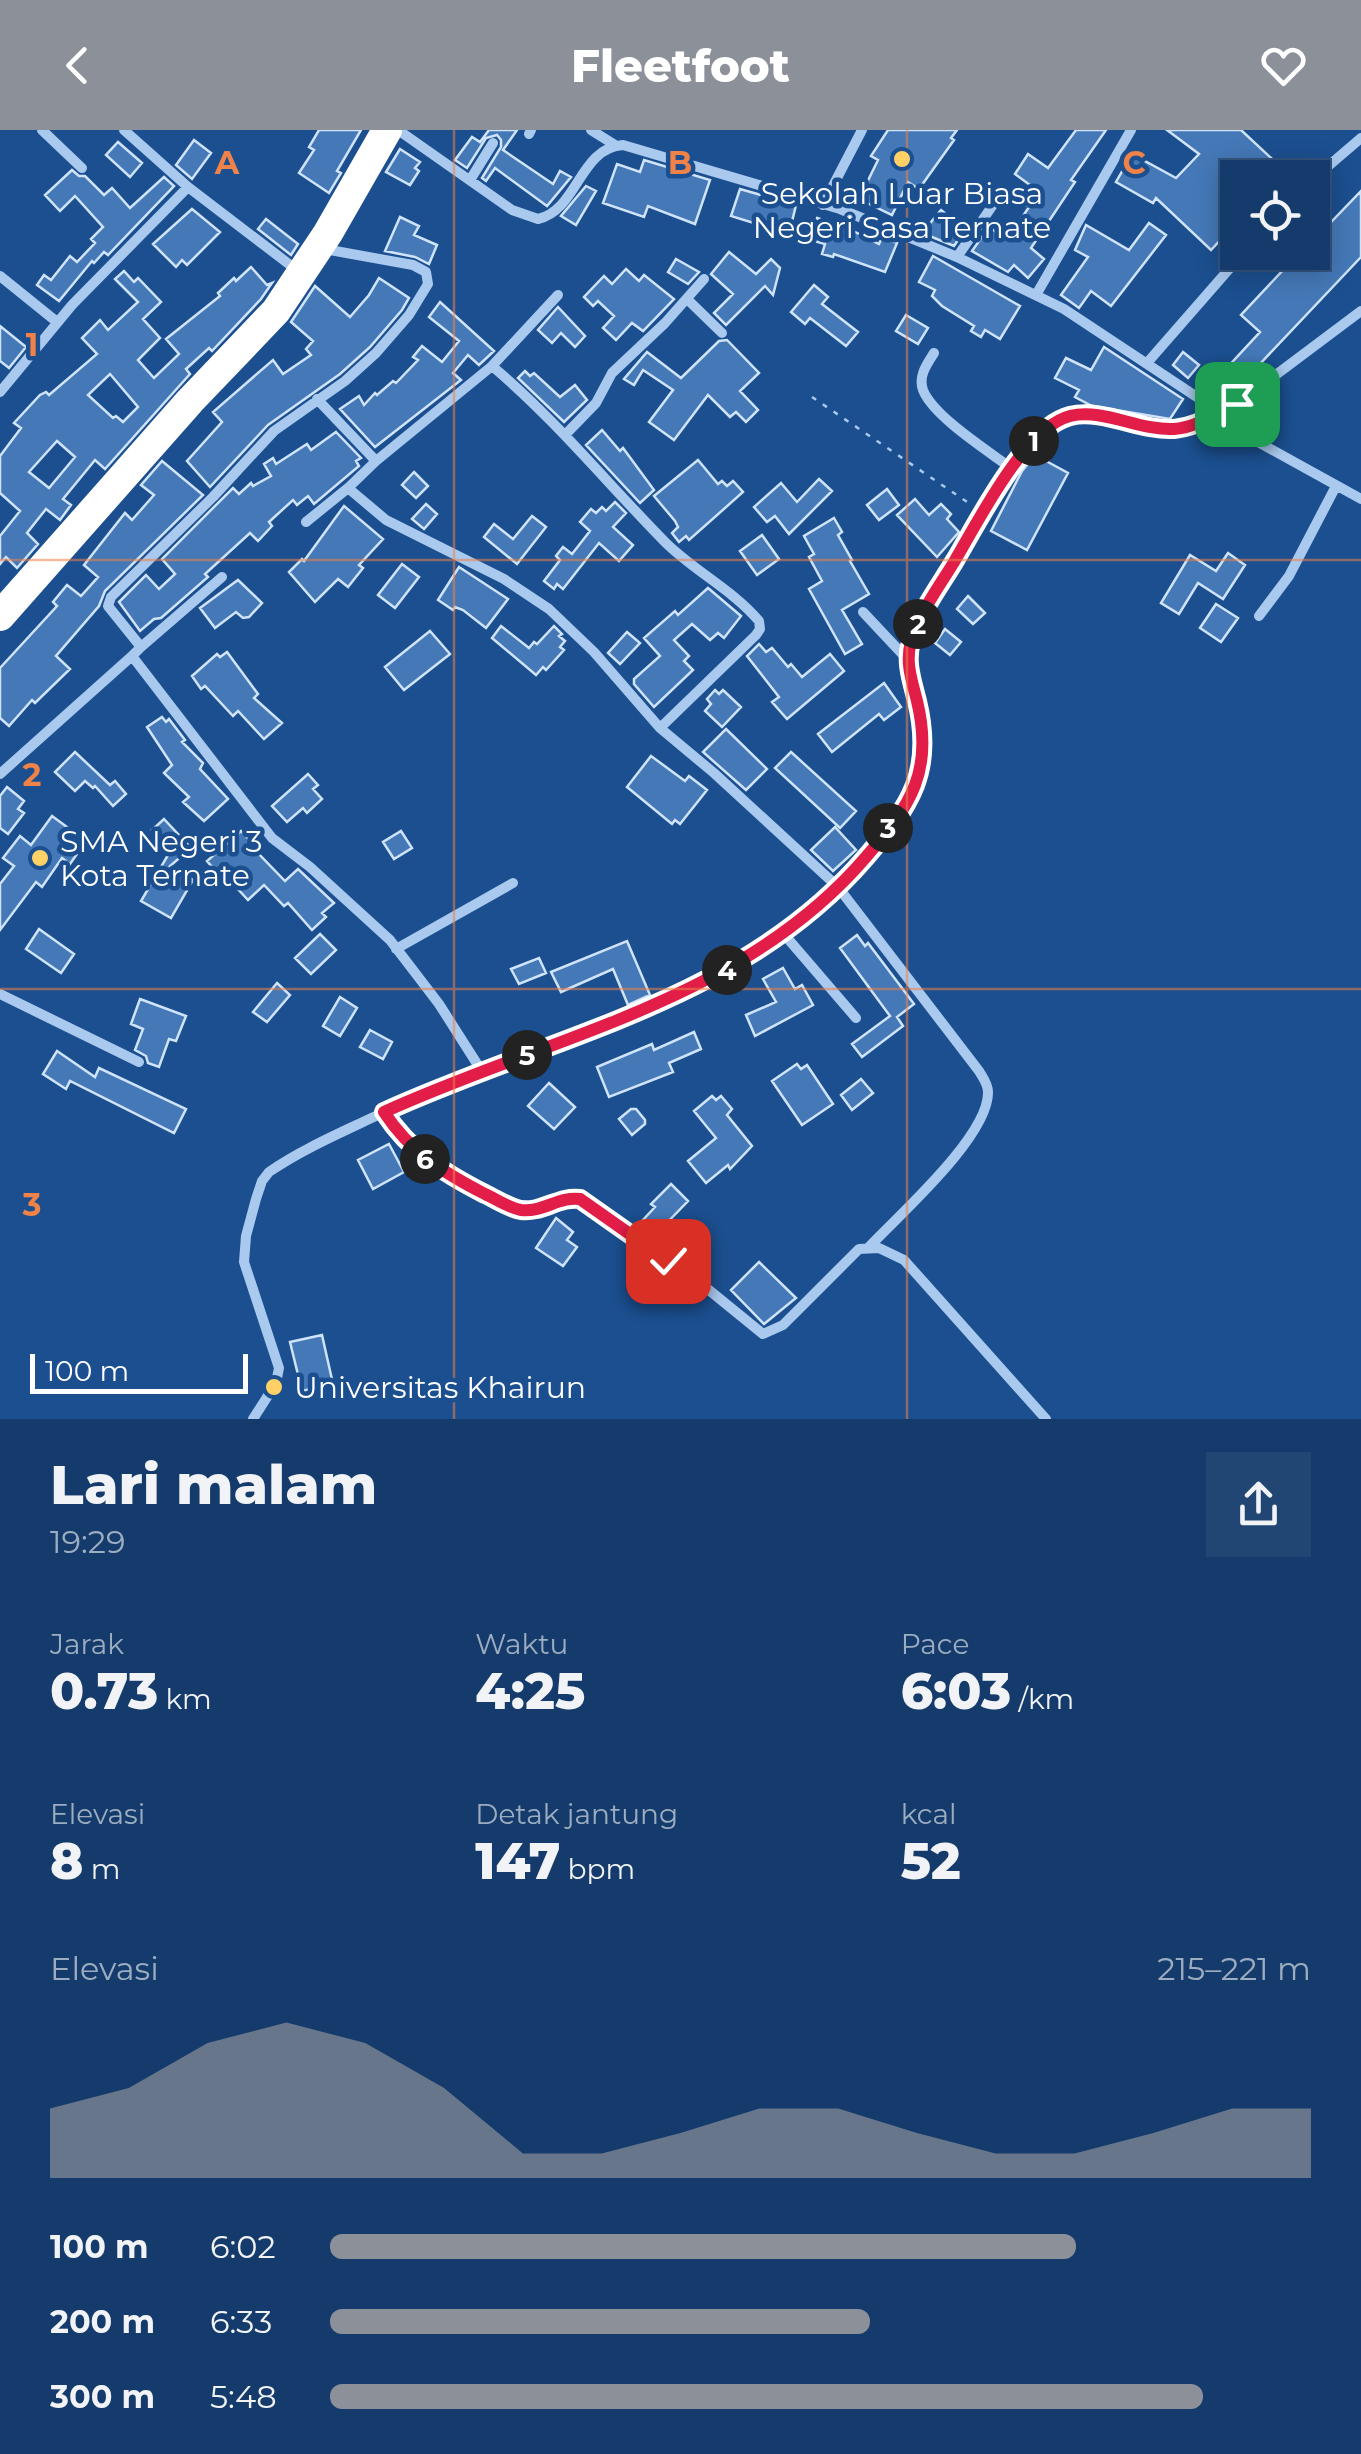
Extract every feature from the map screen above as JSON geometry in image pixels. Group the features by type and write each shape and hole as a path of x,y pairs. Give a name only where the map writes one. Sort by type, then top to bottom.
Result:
{"highway":[{"path":"0,616 190,401 276,311 387,130"}],"street":[{"path":"42,130 82,168"},
{"path":"124,130 188,188 323,240 413,265 423,269 429,280 409,315 376,353 346,381 274,431 111,597 110,610 141,647"},
{"path":"398,130 512,210 544,218 555,211 611,139"},
{"path":"591,130 854,214 957,257 1089,324 1215,413 1361,499"},
{"path":"823,204 862,130"},
{"path":"1036,295 1132,130"},
{"path":"1330,165 1361,138"},
{"path":"470,180 493,142"},
{"path":"0,392 56,322 188,188"},
{"path":"957,257 996,198"},
{"path":"1147,363 1228,270"},
{"path":"0,276 56,322"},
{"path":"565,435 596,404 612,373 704,279"},
{"path":"306,522 492,366 558,294"},
{"path":"686,299 722,333"},
{"path":"253,1419 276,1383 278,1368 244,1262 246,1236 262,1181 280,1165 384,1112 481,1070 670,1000 754,955 784,934 838,887 904,807 919,777 924,751 908,660 914,632 982,513 1011,468 1038,436 1069,416 1170,429 1197,424 1237,404 1361,310"},
{"path":"934,353 922,370 922,389 946,420 1011,468"},
{"path":"492,366 565,435 680,556 759,621 756,635 660,728"},
{"path":"317,400 376,461"},
{"path":"1259,616 1288,576 1336,486"},
{"path":"348,488 386,520 504,579 549,609 594,652 660,728 838,887 979,1071 988,1088 986,1106 952,1161 869,1247"},
{"path":"0,774 222,577"},
{"path":"863,612 908,660"},
{"path":"132,656 272,838 362,912 396,949 481,1070"},
{"path":"396,949 512,883"},
{"path":"784,934 856,1018"},
{"path":"0,994 139,1062"},
{"path":"384,1112 404,1140 434,1166 516,1209 537,1208 567,1197 590,1204 763,1334 783,1325 859,1249 869,1247 904,1260 1046,1419"}],"path":[{"path":"812,397 982,513"}],"building":[{"path":"319,130 361,130 329,193 299,173 314,150 309,147"},
{"path":"489,130 517,130 503,150 553,184 560,171 571,177 547,206 495,168 486,181 482,178 501,147 497,135 486,138 467,168 455,160 472,137 480,142"},
{"name":"Sekolah Luar Biasa Negeri Sasa Ternate","path":"888,130 957,130 919,189 908,182 892,215 859,199 878,160 871,156"},
{"path":"1076,130 1106,130 1031,248 1044,259 1028,278 1014,265 1008,272 972,251 989,227 1007,240 1029,207 1024,204 1034,188 1015,174 1028,154 1048,168"},
{"path":"1167,130 1241,130 1273,160 1220,160 1220,240 1211,250 1156,198 1153,203 1116,182 1132,154 1176,178 1199,154"},
{"path":"194,140 211,153 192,179 176,165"},
{"path":"118,142 142,163 130,177 106,155"},
{"path":"400,149 420,162 410,185 386,172"},
{"path":"644,160 710,180 695,224 648,206 644,217 603,203 617,164 640,172"},
{"path":"72,170 85,176 104,195 112,188 130,208 164,177 174,186 108,255 104,252 92,261 59,301 37,285 44,275 51,280 70,256 77,262 95,243 91,239 103,227 75,196 60,211 45,195"},
{"path":"586,186 596,191 576,225 561,216"},
{"path":"740,189 796,205 789,234 731,216"},
{"path":"1361,191 1361,257 1240,385 1224,371 1260,332 1241,315 1283,270 1330,270 1330,223"},
{"path":"192,209 220,232 187,265 182,260 176,267 153,244"},
{"path":"941,210 964,229 969,224 954,246 922,233"},
{"path":"400,217 419,226 414,235 437,245 429,264 385,251"},
{"path":"817,218 879,244 882,237 897,243 885,272 834,254 822,254 825,244 810,240"},
{"path":"266,219 298,244 291,255 258,229"},
{"path":"1149,223 1166,235 1111,306 1091,291 1079,308 1061,295 1088,257 1075,250 1086,225 1129,250"},
{"path":"729,252 756,274 771,259 780,268 773,295 765,286 726,325 714,313 733,294 711,274"},
{"path":"933,256 1020,306 1000,339 985,330 981,337 971,331 974,326 942,306 932,296 935,290 919,282"},
{"path":"676,259 699,272 688,284 668,272"},
{"path":"251,267 267,285 272,283 212,351 209,348 186,369 190,374 105,469 95,460 63,499 71,505 60,520 46,509 27,533 38,544 17,568 6,557 0,564 0,536 20,511 0,493 0,456 21,428 14,423 40,395 49,395 97,354 82,338 100,320 108,330 138,302 115,279 124,271 134,282 138,278 161,302 143,319 160,338 138,360 154,378 179,354 166,339 220,296 218,293 234,278 236,281","holes":["110,374 138,407 123,422 88,395","57,441 75,457 49,488 29,472"]},
{"path":"626,269 639,281 644,275 674,299 643,331 632,323 616,340 603,328 614,316 598,301 593,306 584,297 604,276 612,284"},
{"path":"379,278 409,298 402,310 340,374 268,425 210,487 187,461 222,422 213,412 273,360 283,374 311,355 306,349 313,341 291,322 315,286 350,317"},
{"path":"814,285 828,297 822,304 858,332 846,346 810,318 805,324 791,312"},
{"path":"440,302 494,351 479,365 468,355 453,373 461,380 375,447 340,409 359,396 364,405 375,393 393,381 396,383 418,360 413,357 422,346 442,362 459,341 429,317"},
{"path":"558,307 585,336 575,347 561,333 552,343 538,330"},
{"path":"906,315 928,328 918,344 896,331"},
{"path":"0,326 26,347 9,368 0,361"},
{"path":"727,340 759,373 740,391 758,410 746,422 736,412 730,417 708,395 674,440 649,422 673,390 643,370 634,385 624,379 647,352 681,378 719,341"},
{"path":"1104,347 1183,399 1170,419 1092,406 1075,397 1079,390 1055,378 1066,358 1091,370"},
{"path":"1183,352 1199,365 1188,378 1173,365"},
{"path":"525,371 530,376 534,373 560,397 575,385 587,400 564,422 518,378"},
{"path":"602,430 620,451 623,448 654,490 640,503 586,445"},
{"path":"336,432 361,458 356,461 359,466 314,504 308,496 297,505 293,500 269,522 272,526 258,541 250,533 205,574 208,577 140,631 119,602 146,575 159,589 175,574 162,559 233,488 239,494 251,483 253,486 271,476 264,464 273,458 276,464 307,444 311,450"},
{"path":"1035,455 1068,473 1027,550 991,531 1022,471"},
{"path":"698,460 718,484 722,481 727,486 733,481 743,492 689,540 686,536 679,542 672,533 678,527 675,521 654,496"},
{"path":"162,461 203,495 105,591 99,606 56,656 70,669 35,703 32,700 9,726 0,718 0,668 57,606 53,602 67,585 81,596 98,577 84,565 125,513 132,520 154,495 141,485"},
{"path":"414,472 428,486 416,498 402,485"},
{"path":"819,479 832,491 789,534 775,516 767,522 754,507 781,483 797,502"},
{"path":"887,489 899,505 879,520 867,505"},
{"path":"915,499 929,515 941,504 951,514 947,519 959,532 937,557 897,515"},
{"path":"615,502 626,513 613,527 633,545 619,561 599,543 563,589 557,584 554,589 544,581 560,560 556,556 563,547 572,554 590,531 580,522 591,509 596,513 602,507 606,511"},
{"path":"426,504 437,514 424,529 412,519"},
{"path":"344,506 383,539 359,565 363,568 348,587 338,579 315,602 289,572 304,561"},
{"path":"532,516 546,527 517,564 484,537 494,524 513,539"},
{"path":"834,518 842,532 838,535 869,594 842,610 862,644 845,654 809,589 822,581 809,557 814,554 804,536"},
{"path":"762,535 779,559 757,575 740,551"},
{"path":"1228,553 1245,565 1223,599 1198,583 1179,614 1161,603 1190,555 1216,571"},
{"path":"402,564 419,577 395,608 378,595"},
{"path":"459,567 508,599 486,628 463,610 453,610 438,600"},
{"path":"238,580 262,603 249,617 243,618 236,612 215,628 200,608"},
{"path":"708,588 741,616 724,638 718,633 710,640 692,624 674,640 689,656 684,661 693,670 654,707 634,684 634,679 660,656 644,638"},
{"path":"968,596 985,613 973,624 957,609"},
{"path":"1216,604 1238,618 1221,642 1200,628"},
{"path":"501,626 529,648 554,626 565,641 560,647 564,650 536,675 492,638"},
{"path":"945,629 961,642 950,655 935,643"},
{"path":"430,631 450,654 404,690 385,667"},
{"path":"627,632 640,643 620,664 608,653"},
{"path":"759,644 766,652 772,648 802,677 830,654 844,671 787,719 772,702 779,697 747,656"},
{"path":"227,652 258,694 254,698 282,723 264,739 238,711 233,716 205,686 201,689 192,676 217,654 220,657"},
{"path":"884,683 901,707 884,720 879,714 832,752 818,734"},
{"path":"715,690 719,694 723,690 741,707 722,727 705,711 711,704 707,699"},
{"path":"162,717 166,722 169,719 185,740 182,742 203,763 200,769 228,799 204,821 183,802 189,797 164,773 172,765 147,727"},
{"path":"726,729 767,769 746,790 703,752"},
{"path":"75,752 110,785 115,781 126,794 113,806 85,781 75,791 55,772"},
{"path":"791,752 856,811 840,828 775,768"},
{"path":"651,756 685,781 689,776 707,790 680,824 675,820 672,824 627,787"},
{"path":"308,774 318,785 313,789 322,799 307,813 303,808 287,822 272,806"},
{"path":"7,787 24,801 18,809 24,813 8,834 0,828 0,796"},
{"path":"52,816 86,841 70,864 62,858 42,887 36,882 0,930 0,884 14,866 3,858 20,836 31,845"},
{"path":"164,819 191,848 170,866 193,880 171,918 141,901 171,850 152,830"},
{"path":"835,827 856,850 833,871 811,850"},
{"path":"241,831 285,881 298,869 334,903 312,930 288,903 284,906 264,885 248,900 207,861"},
{"path":"401,831 412,848 394,859 383,842"},
{"path":"39,929 74,954 61,973 26,949"},
{"path":"320,934 336,950 311,974 295,958"},
{"path":"857,935 865,946 868,943 914,1004 897,1017 903,1026 862,1057 852,1044 890,1016 840,948"},
{"path":"627,941 650,995 628,1005 613,969 561,992 551,972"},
{"path":"539,958 546,973 519,984 511,969"},
{"path":"783,968 795,989 802,985 813,1005 755,1036 746,1015 776,1002 763,979"},
{"path":"277,983 290,995 267,1022 253,1012"},
{"path":"340,997 357,1008 340,1036 323,1026"},
{"path":"140,999 186,1016 176,1041 169,1039 159,1067 148,1063 146,1056 135,1050 143,1029 131,1024"},
{"path":"370,1030 392,1042 383,1059 360,1047"},
{"path":"694,1032 701,1049 669,1063 673,1072 609,1097 597,1067 652,1044 654,1050"},
{"path":"57,1051 95,1077 99,1068 186,1109 174,1133 70,1081 66,1089 43,1074"},
{"path":"797,1064 801,1069 807,1065 833,1104 802,1125 772,1081"},
{"path":"861,1079 873,1093 852,1110 841,1095"},
{"path":"549,1083 575,1107 554,1129 528,1106"},
{"path":"712,1096 716,1100 721,1096 732,1109 727,1115 752,1146 730,1169 728,1165 706,1183 688,1161 716,1138 694,1111"},
{"path":"636,1109 645,1120 632,1135 619,1119"},
{"path":"389,1144 404,1172 373,1189 358,1160"},
{"path":"671,1184 688,1201 657,1233 643,1220 655,1207 651,1204"},
{"path":"556,1218 573,1232 567,1240 577,1247 563,1266 536,1248"},
{"path":"759,1262 796,1298 764,1324 731,1290"},
{"path":"322,1335 333,1384 302,1391 290,1342"}],"place":[{"name":"Sekolah Luar Biasa Negeri Sasa Ternate","path":"902,159"},
{"name":"SMA Negeri 3 Kota Ternate","path":"40,858"},
{"name":"Universitas Khairun","path":"274,1387"}],"route":[{"path":"668,1261 580,1199 567,1197 537,1208 516,1209 469,1186 416,1152 384,1112 481,1070 670,1000 754,955 797,924 867,856 912,792 922,764 924,734 910,674 910,643 929,601 982,513 1011,468 1038,436 1069,416 1170,429 1188,427 1237,404"}]}
